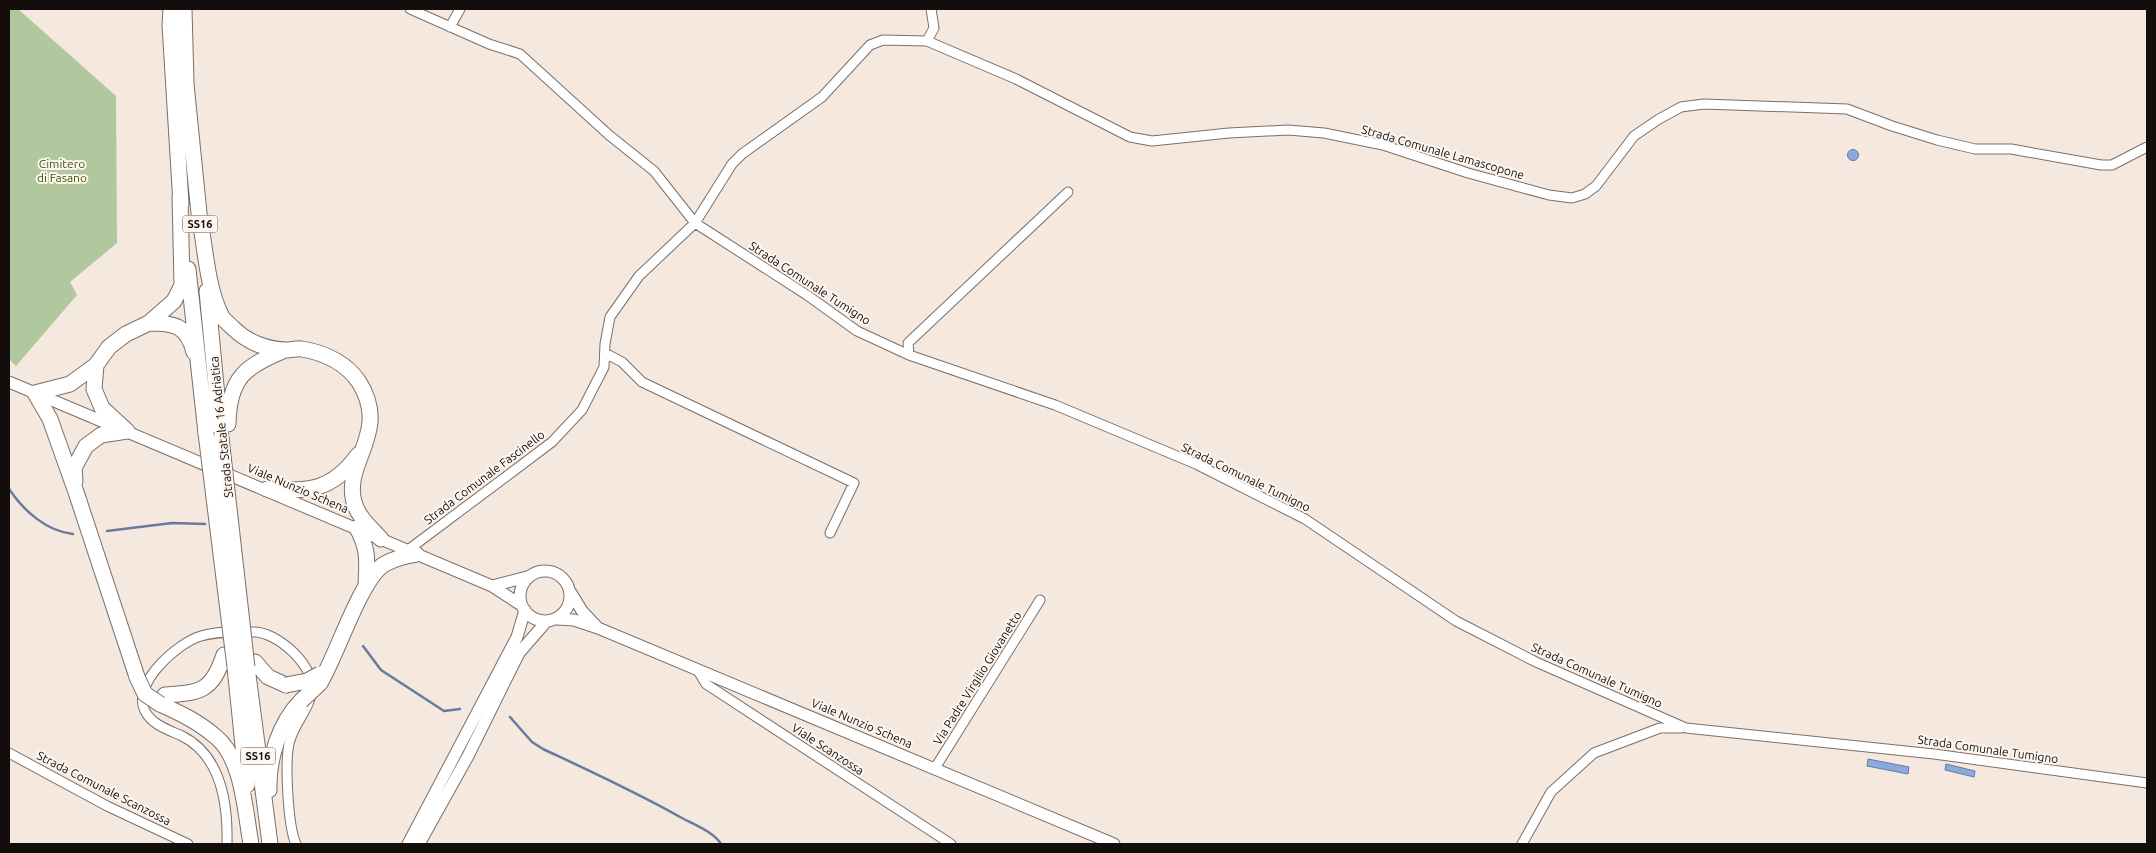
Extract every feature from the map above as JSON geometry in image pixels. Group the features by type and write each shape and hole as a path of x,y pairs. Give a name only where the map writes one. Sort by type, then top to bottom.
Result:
{"highway":[{"name":"Strada Statale 16 Adriatica","path":"171,9 170,25 180,196 206,433 246,666 271,844"},
{"name":"Strada Statale 16 Adriatica","path":"184,9 186,84 224,440 232,592"},
{"path":"180,196 182,285 174,302 149,323 126,334 109,347 96,365 70,384 35,393 50,418 137,677 162,699 218,738 231,756 241,787 252,844"},
{"path":"199,214 213,290 223,318 242,337 264,347 286,350 301,349 328,356 348,368 360,384 368,405 371,424 352,483 354,503 363,520 381,538"},
{"path":"149,323 169,323 182,328 192,343 203,393"},
{"path":"224,440 228,402 237,381 258,361 286,350"},
{"path":"96,365 94,390 102,408 127,431"},
{"path":"76,492 74,468 86,446 101,434 127,431"},
{"path":"267,489 312,490 331,482 350,466 366,443"},
{"path":"357,528 365,543 368,556 366,586"},
{"path":"271,844 269,785 273,750 293,709 323,675 366,586 382,566 412,552"},
{"path":"162,699 195,693 217,676 224,655 232,592"},
{"name":"Strada Statale 16 Adriatica","path":"246,666 252,844"},
{"path":"246,666 286,685 307,681 323,675"}],"street":[{"name":"Strada Comunale Tumigno","path":"410,9 450,27 520,54 609,135 654,170 695,223 807,295 857,331 909,355 1055,404 1196,464 1304,519 1456,621 1536,662 1686,728 1934,754 2147,783"},
{"path":"450,27 460,9"},
{"path":"927,41 934,28 931,9"},
{"name":"Strada Comunale Lamascopone","path":"695,223 732,164 742,154 822,98 870,45 883,40 927,41 1016,78 1130,137 1152,141 1229,133 1288,130 1324,134 1383,145 1468,173 1549,195 1572,198 1585,194 1596,186 1634,136 1681,107 1704,104 1847,109 1892,126 1975,149 2011,149 2101,165 2112,165 2147,147"},
{"path":"909,355 908,343 1068,192"},
{"name":"Strada Comunale Fascinello","path":"412,552 552,442 582,410 604,367 610,317 639,276 695,223"},
{"path":"605,353 622,362 642,382 854,483 830,534"},
{"name":"Viale Nunzio Schena","path":"9,382 267,489 492,586 523,607"},
{"path":"419,844 468,756 520,653 551,620 564,614 570,602 571,593 564,578 556,572 540,570 527,577 492,586"},
{"path":"527,577 522,584 520,593 523,607 528,615 537,620 551,620"},
{"name":"Viale Nunzio Schena","path":"571,593 582,611 598,628"},
{"name":"Via Padre Virgilio Giovanetto","path":"935,768 1040,600"},
{"path":"408,844 517,638 523,607"},
{"name":"Viale Nunzio Schena","path":"551,620 574,620 598,628 1114,844"},
{"path":"227,844 227,822 220,778 207,754 190,740 156,723 146,712 142,702 151,675 172,653 198,637 216,633 259,632 283,643 288,648 308,671 312,686 310,701 290,740 286,768 296,844"},
{"name":"Viale Scanzossa","path":"697,669 706,684 951,844"},
{"path":"1522,844 1551,792 1594,753 1660,728 1686,728"},
{"name":"Strada Comunale Scanzossa","path":"9,753 107,806 188,844"}],"green space":[{"name":"Cimitero di Fasano","path":"9,9 18,9 116,96 117,243 70,282 77,295 16,366 9,359"}],"water":[{"path":"1853,149 1859,155 1853,161 1847,155"},
{"path":"1868,759 1909,767 1908,774 1867,766"},
{"path":"1946,764 1975,771 1974,777 1945,770"}],"waterway":[{"path":"9,489 36,519 54,529 73,534"},
{"path":"107,531 172,523 205,524"},
{"path":"363,646 381,670 444,711 460,709"},
{"path":"510,717 532,742 543,749 630,790 697,825 721,844"}]}
